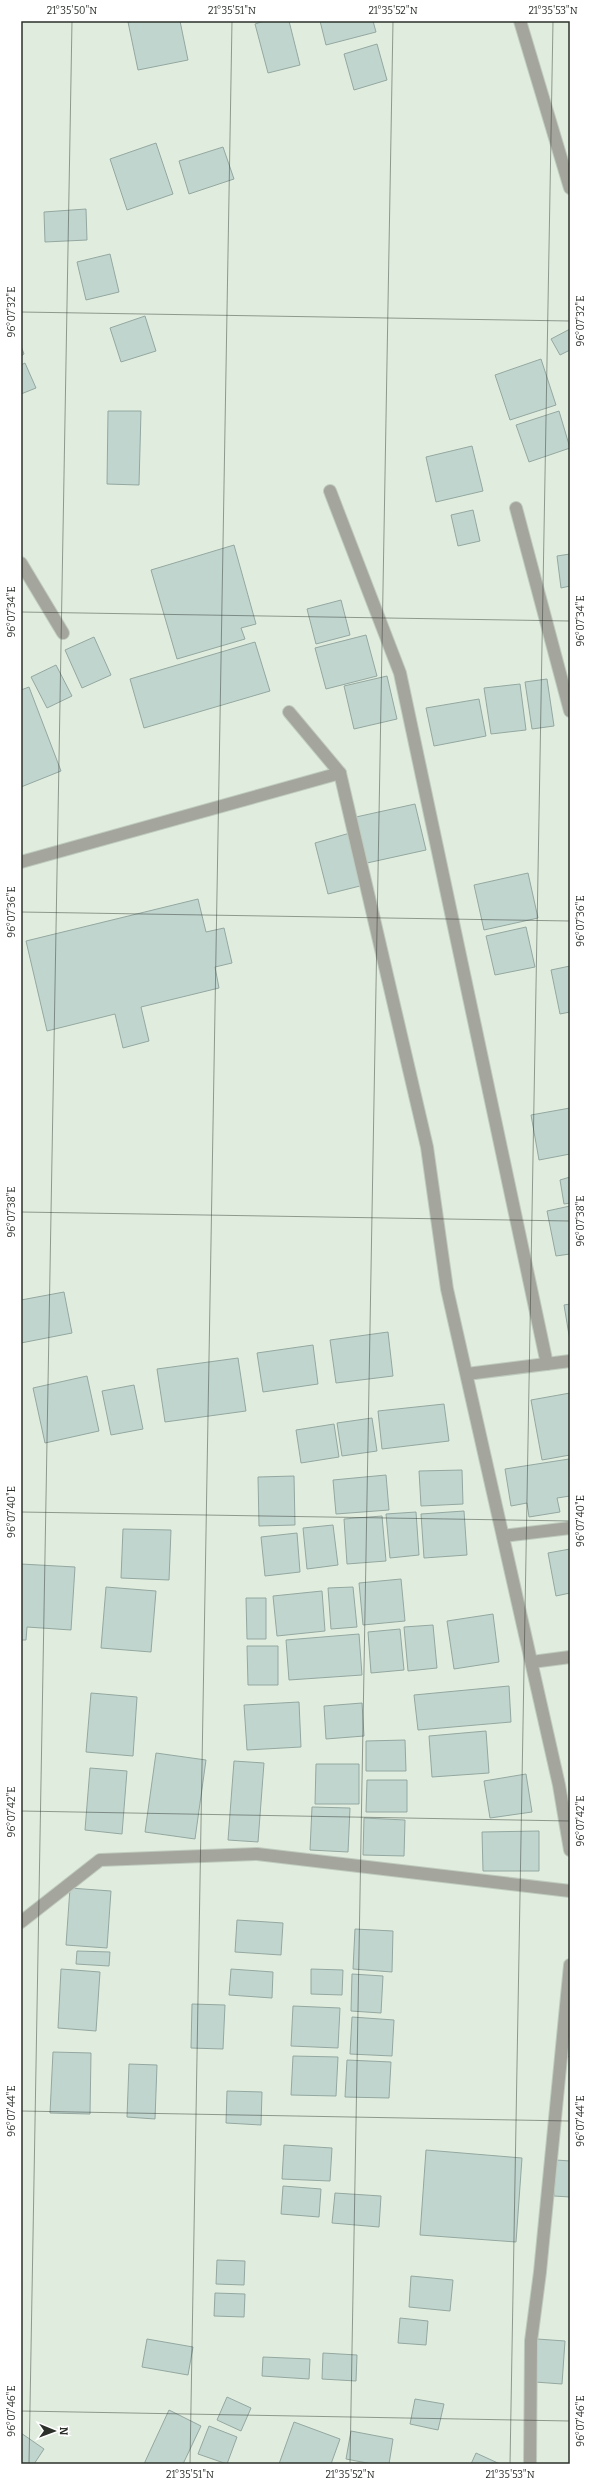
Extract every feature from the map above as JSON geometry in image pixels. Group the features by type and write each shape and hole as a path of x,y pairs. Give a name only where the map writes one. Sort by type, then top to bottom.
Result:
{"street":[{"path":"520,21 570,188"},
{"path":"330,491 400,673 547,1364"},
{"path":"516,508 570,711"},
{"path":"21,563 63,633"},
{"path":"290,712 340,773 427,1147 447,1289 532,1662 564,1784 570,1850"},
{"path":"21,862 340,773"},
{"path":"467,1374 570,1361"},
{"path":"503,1536 570,1528"},
{"path":"532,1662 570,1657"},
{"path":"21,1922 100,1860 257,1854 570,1891"},
{"path":"530,2464 531,2341 540,2272 570,1965"}],"building":[{"path":"180,21 188,60 138,70 128,22"},
{"path":"264,21 289,21 300,65 268,73 255,24"},
{"path":"320,21 373,21 376,32 326,45"},
{"path":"377,44 387,80 354,90 344,54"},
{"path":"156,143 173,194 127,210 110,159"},
{"path":"223,147 234,179 189,194 179,161"},
{"path":"86,209 87,240 45,242 44,212"},
{"path":"110,254 119,292 86,300 77,262"},
{"path":"145,316 156,351 121,362 110,328"},
{"path":"570,329 570,350 560,355 551,339"},
{"path":"21,346 24,354 21,356"},
{"path":"541,359 556,405 510,420 495,375"},
{"path":"25,363 36,388 21,394 21,365"},
{"path":"108,411 141,411 139,485 107,484"},
{"path":"559,411 570,448 529,462 516,425"},
{"path":"472,446 483,491 436,502 426,457"},
{"path":"473,510 480,541 458,546 451,515"},
{"path":"234,545 256,624 241,628 245,639 177,659 151,570"},
{"path":"570,554 570,586 561,588 557,556"},
{"path":"341,600 350,635 316,644 307,609"},
{"path":"366,635 377,676 326,689 315,648"},
{"path":"94,637 111,675 82,688 65,650"},
{"path":"255,642 270,691 144,728 130,679"},
{"path":"56,665 72,696 47,708 31,677"},
{"path":"387,676 397,719 354,729 344,686"},
{"path":"547,679 554,726 532,729 525,682"},
{"path":"520,684 526,730 491,734 484,688"},
{"path":"29,687 61,771 21,787 21,690"},
{"path":"479,699 486,736 434,746 426,708"},
{"path":"415,804 426,850 367,863 356,817"},
{"path":"350,833 364,885 328,894 315,843"},
{"path":"528,873 538,918 484,930 474,885"},
{"path":"198,899 206,932 224,928 232,963 215,967 219,988 141,1007 149,1041 123,1048 115,1014 47,1031 26,941"},
{"path":"526,927 535,967 495,975 486,936"},
{"path":"570,966 570,1012 560,1014 551,970"},
{"path":"570,1108 570,1154 539,1160 531,1115"},
{"path":"570,1177 570,1203 564,1204 560,1180"},
{"path":"570,1206 570,1254 556,1256 547,1211"},
{"path":"64,1292 72,1333 21,1343 21,1300"},
{"path":"570,1304 570,1341 564,1305"},
{"path":"388,1332 393,1376 336,1383 330,1340"},
{"path":"313,1345 318,1384 263,1392 257,1353"},
{"path":"238,1358 246,1411 165,1422 157,1369"},
{"path":"87,1376 99,1431 45,1443 33,1388"},
{"path":"134,1385 143,1429 111,1435 102,1391"},
{"path":"570,1393 570,1455 542,1460 531,1400"},
{"path":"444,1404 449,1441 382,1449 378,1411"},
{"path":"372,1418 377,1451 342,1456 337,1423"},
{"path":"334,1424 339,1457 301,1463 296,1430"},
{"path":"569,1459 570,1496 557,1498 560,1512 529,1517 527,1503 511,1506 505,1469"},
{"path":"462,1470 463,1504 421,1506 419,1471"},
{"path":"386,1475 389,1510 336,1514 333,1480"},
{"path":"294,1476 295,1525 259,1526 258,1477"},
{"path":"464,1511 467,1555 424,1558 421,1514"},
{"path":"416,1512 419,1555 390,1558 386,1514"},
{"path":"382,1516 386,1561 347,1564 344,1519"},
{"path":"333,1525 338,1565 307,1569 303,1528"},
{"path":"123,1529 171,1530 169,1580 121,1578"},
{"path":"297,1533 300,1572 265,1576 261,1537"},
{"path":"570,1549 570,1593 556,1596 548,1553"},
{"path":"21,1564 75,1567 71,1630 27,1627 26,1640 21,1640"},
{"path":"401,1579 405,1621 363,1625 359,1583"},
{"path":"106,1587 156,1591 151,1652 101,1648"},
{"path":"353,1587 357,1627 331,1629 328,1588"},
{"path":"322,1591 325,1631 277,1636 273,1596"},
{"path":"246,1598 266,1598 266,1639 247,1639"},
{"path":"493,1614 499,1662 454,1669 447,1621"},
{"path":"433,1625 437,1668 408,1671 404,1627"},
{"path":"400,1629 404,1670 371,1673 368,1632"},
{"path":"359,1634 362,1675 289,1680 286,1640"},
{"path":"247,1646 278,1646 278,1685 248,1685"},
{"path":"509,1686 511,1722 418,1730 414,1695"},
{"path":"91,1693 137,1697 133,1756 86,1752"},
{"path":"299,1702 301,1747 247,1750 244,1705"},
{"path":"362,1703 364,1736 326,1739 324,1706"},
{"path":"486,1731 489,1773 432,1777 429,1736"},
{"path":"405,1740 406,1771 366,1771 366,1741"},
{"path":"156,1753 206,1760 195,1839 145,1832"},
{"path":"234,1761 264,1763 258,1842 228,1840"},
{"path":"316,1764 359,1764 359,1804 315,1804"},
{"path":"90,1768 127,1771 122,1834 85,1830"},
{"path":"526,1774 532,1812 490,1818 484,1781"},
{"path":"367,1780 407,1780 407,1812 366,1812"},
{"path":"312,1807 350,1808 348,1852 310,1850"},
{"path":"364,1818 405,1820 404,1856 363,1855"},
{"path":"539,1831 539,1871 483,1871 482,1832"},
{"path":"70,1888 111,1891 107,1948 66,1945"},
{"path":"237,1920 283,1923 281,1955 235,1952"},
{"path":"355,1929 393,1931 392,1972 353,1969"},
{"path":"77,1951 110,1952 109,1966 76,1964"},
{"path":"61,1969 100,1972 96,2031 58,2028"},
{"path":"231,1969 273,1972 272,1998 229,1995"},
{"path":"311,1969 343,1970 342,1995 311,1994"},
{"path":"352,1974 383,1976 381,2013 351,2011"},
{"path":"192,2004 225,2005 223,2049 191,2048"},
{"path":"293,2006 340,2008 338,2048 291,2046"},
{"path":"352,2017 394,2020 392,2056 350,2054"},
{"path":"570,2019 570,2057 565,2056"},
{"path":"53,2052 91,2053 90,2114 50,2113"},
{"path":"293,2056 338,2057 336,2096 291,2095"},
{"path":"347,2060 391,2062 389,2098 345,2097"},
{"path":"129,2064 157,2065 155,2119 127,2117"},
{"path":"227,2091 262,2092 261,2125 226,2123"},
{"path":"284,2145 332,2148 330,2181 282,2179"},
{"path":"426,2150 522,2158 516,2242 420,2235"},
{"path":"556,2160 570,2161 570,2197 554,2196"},
{"path":"283,2186 321,2189 319,2217 281,2214"},
{"path":"335,2193 381,2196 379,2227 332,2223"},
{"path":"217,2260 245,2261 244,2285 216,2284"},
{"path":"411,2276 453,2280 450,2311 409,2307"},
{"path":"215,2293 245,2294 244,2317 214,2316"},
{"path":"400,2318 428,2321 426,2345 398,2343"},
{"path":"147,2339 193,2347 188,2375 142,2367"},
{"path":"537,2339 565,2341 562,2384 535,2382"},
{"path":"323,2353 357,2355 356,2381 322,2379"},
{"path":"263,2357 310,2359 309,2379 262,2376"},
{"path":"227,2397 251,2408 241,2431 217,2420"},
{"path":"415,2399 444,2404 438,2430 410,2424"},
{"path":"169,2410 201,2426 183,2464 144,2464"},
{"path":"294,2422 340,2439 331,2464 279,2464"},
{"path":"209,2426 237,2437 227,2464 198,2454"},
{"path":"351,2431 393,2439 389,2464 372,2464 346,2459"},
{"path":"21,2433 44,2449 34,2464 21,2464"},
{"path":"476,2453 500,2464 471,2464"}]}
